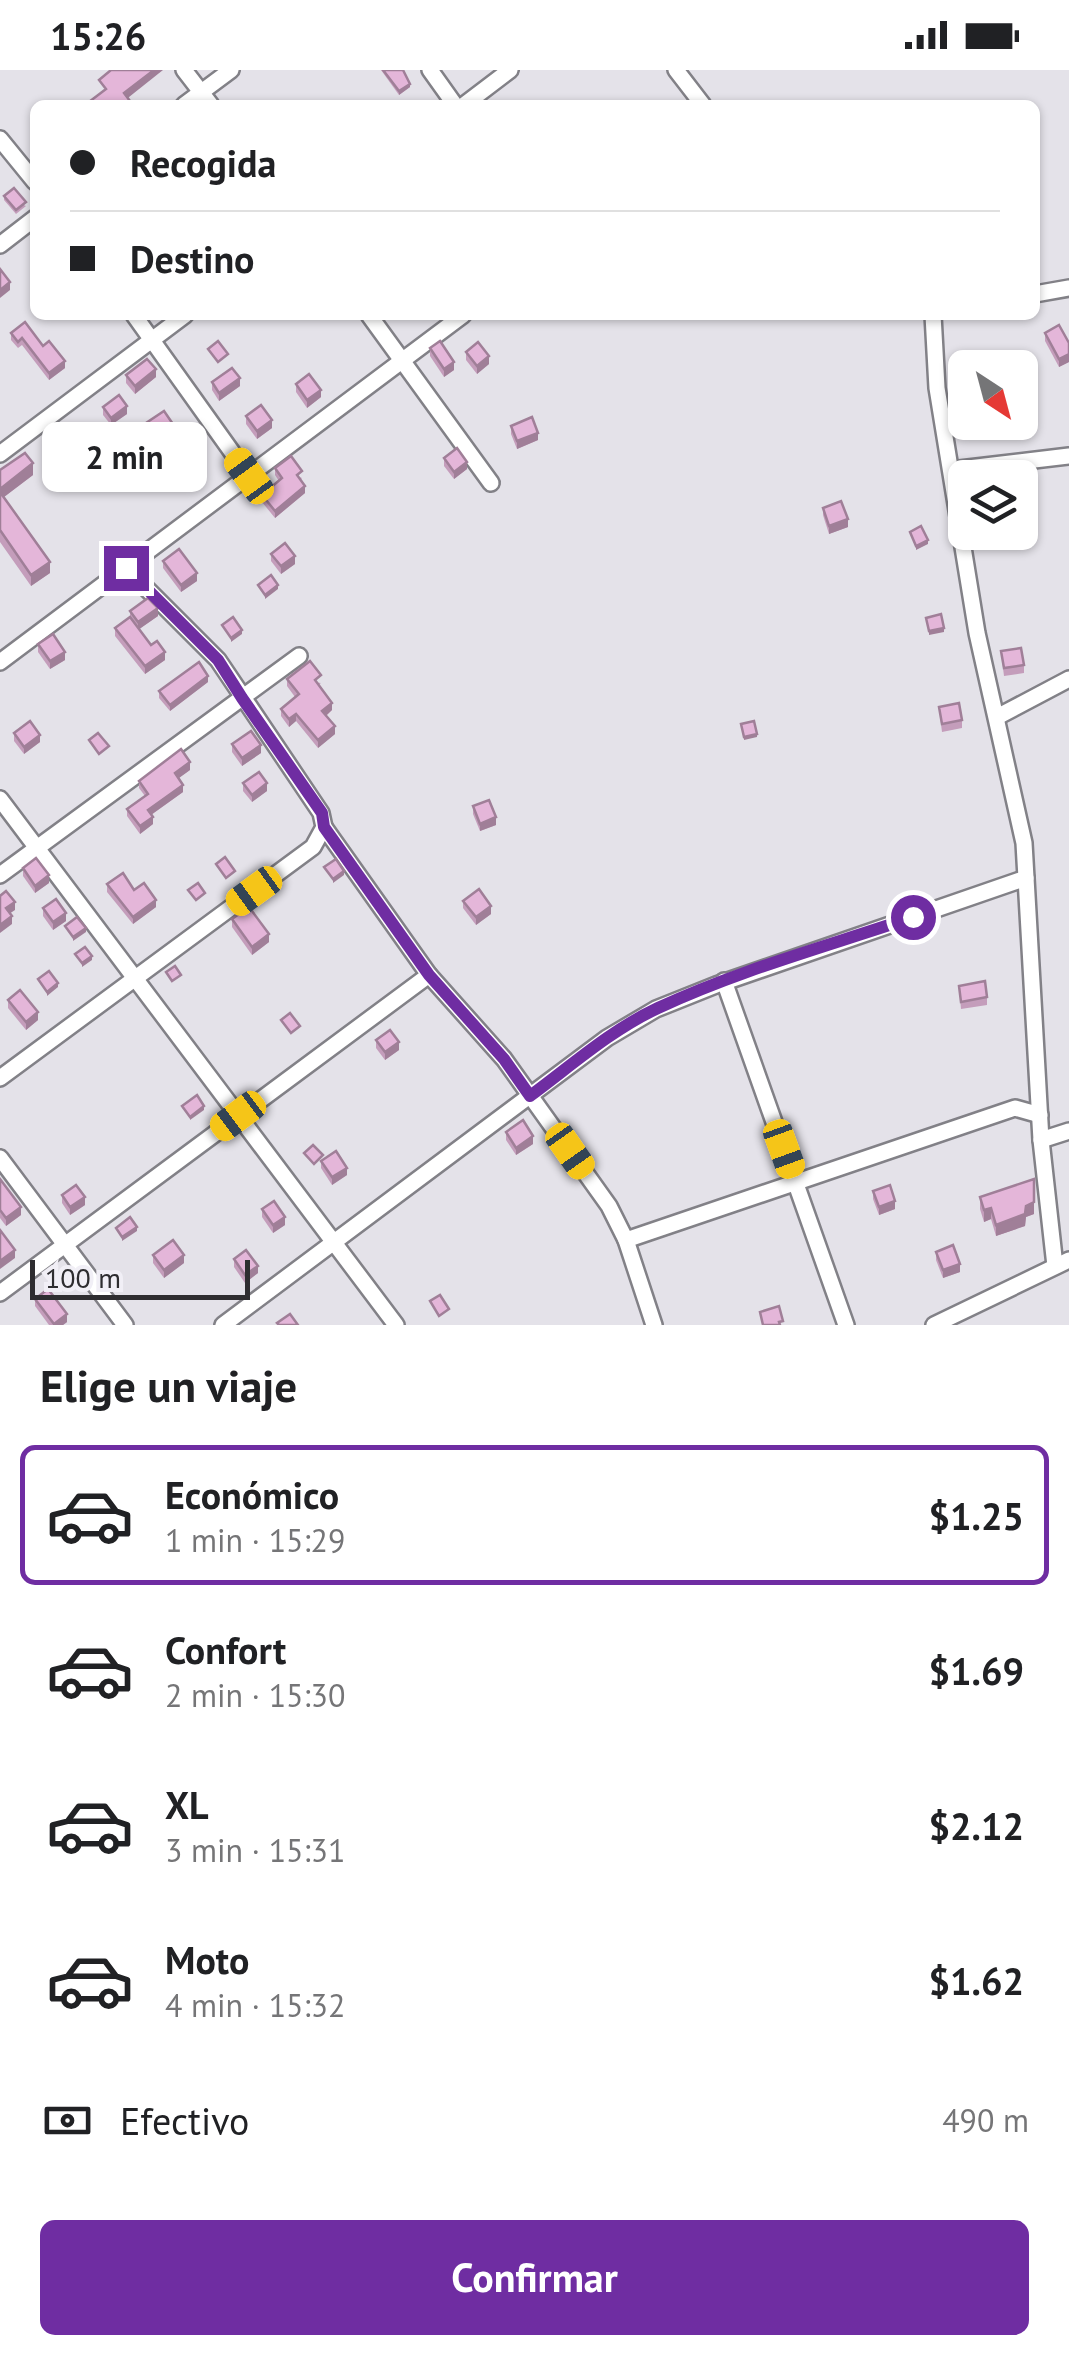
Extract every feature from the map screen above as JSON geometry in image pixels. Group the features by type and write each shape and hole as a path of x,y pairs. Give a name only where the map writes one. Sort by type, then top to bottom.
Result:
{"street":[{"path":"184,70 206,98 231,70"},
{"path":"430,70 451,100"},
{"path":"471,100 510,70"},
{"path":"676,70 699,100"},
{"path":"0,139 30,176"},
{"path":"0,244 30,222"},
{"path":"1040,293 1069,288"},
{"path":"138,320 249,476"},
{"path":"0,454 178,320"},
{"path":"372,320 491,484"},
{"path":"0,662 456,320"},
{"path":"933,320 938,388 949,460"},
{"path":"1035,460 1069,456"},
{"path":"934,1325 1062,1263 1041,1140 1024,843 977,633 964,550"},
{"path":"126,568 218,660 322,813 324,827 429,975 504,1059 609,1206 626,1240 654,1325"},
{"path":"0,876 299,656"},
{"path":"997,717 1069,679"},
{"path":"0,800 396,1325"},
{"path":"0,1078 313,847 324,827"},
{"path":"223,1325 607,1038 656,1009 1026,878"},
{"path":"0,1293 429,975"},
{"path":"724,982 846,1325"},
{"path":"626,1240 1015,1108 1040,1116"},
{"path":"1041,1140 1069,1130"},
{"path":"0,1158 125,1325"}],"building":[{"path":"111,70 154,70 124,93 129,100 92,100 106,89 99,80"},
{"path":"383,70 403,70 410,84 399,91"},
{"path":"14,188 26,202 16,210 4,196"},
{"path":"0,269 10,282 0,290"},
{"path":"25,322 43,346 49,341 65,361 49,373 22,338 18,342 11,333"},
{"path":"1059,325 1069,343 1069,354 1059,359 1045,333"},
{"path":"218,341 228,354 218,362 208,349"},
{"path":"440,341 454,362 444,369 430,348"},
{"path":"478,342 489,356 477,366 466,352"},
{"path":"147,359 156,369 135,386 126,375"},
{"path":"232,368 240,378 219,393 212,382"},
{"path":"309,374 321,390 307,400 296,384"},
{"path":"119,395 127,406 111,418 103,407"},
{"path":"261,405 272,420 257,431 246,416"},
{"path":"164,411 175,427 137,457 122,439"},
{"path":"532,417 538,433 517,441 511,426"},
{"path":"457,448 467,462 454,472 444,458"},
{"path":"25,453 33,463 0,489 0,470"},
{"path":"291,456 302,471 297,475 305,486 275,511 262,495 282,478 275,468"},
{"path":"0,492 50,562 31,575 0,530"},
{"path":"841,501 848,519 829,526 823,508"},
{"path":"921,526 928,540 916,546 910,532"},
{"path":"285,543 295,556 281,566 271,554"},
{"path":"179,549 197,573 181,585 163,561"},
{"path":"271,575 278,585 265,595 258,585"},
{"path":"148,598 158,608 138,622 130,611"},
{"path":"941,614 944,628 929,631 926,618"},
{"path":"130,617 151,645 157,641 165,652 145,666 115,628"},
{"path":"233,617 242,630 231,638 222,625"},
{"path":"53,634 65,652 50,661 38,644"},
{"path":"1021,648 1024,665 1004,668 1001,651"},
{"path":"310,661 321,675 315,680 332,703 322,711 335,726 318,740 296,714 289,719 281,709 299,694 287,679"},
{"path":"199,662 208,676 170,705 159,691"},
{"path":"959,703 962,720 942,724 939,707"},
{"path":"30,721 40,735 24,747 14,733"},
{"path":"754,721 757,734 744,737 741,724"},
{"path":"251,731 261,745 242,758 232,744"},
{"path":"98,733 109,746 99,754 89,740"},
{"path":"181,749 190,762 175,773 183,785 148,810 153,817 140,826 127,809 148,794 139,781"},
{"path":"259,772 267,783 252,795 243,783"},
{"path":"489,800 496,817 480,824 473,806"},
{"path":"225,857 235,871 226,878 216,864"},
{"path":"36,858 49,875 35,886 23,868"},
{"path":"336,859 344,871 333,879 324,867"},
{"path":"123,873 134,890 144,883 156,900 133,917 107,884"},
{"path":"198,883 205,893 196,900 188,890"},
{"path":"479,889 491,906 476,917 463,901"},
{"path":"6,891 15,902 6,908 12,916 0,925 0,896"},
{"path":"56,899 66,913 53,922 43,908"},
{"path":"249,907 269,934 252,947 232,919"},
{"path":"77,917 86,928 73,937 65,926"},
{"path":"85,947 92,956 82,963 75,954"},
{"path":"175,966 181,975 172,981 166,972"},
{"path":"49,971 58,983 47,992 38,979"},
{"path":"985,981 987,997 961,1002 959,986"},
{"path":"20,990 38,1012 26,1022 8,1000"},
{"path":"290,1013 300,1026 291,1033 281,1020"},
{"path":"390,1030 399,1042 385,1052 376,1040"},
{"path":"197,1095 204,1106 190,1117 182,1106"},
{"path":"523,1120 533,1136 516,1148 506,1132"},
{"path":"313,1145 323,1155 314,1164 304,1153"},
{"path":"336,1151 347,1168 332,1177 321,1161"},
{"path":"0,1179 21,1207 6,1218 0,1210"},
{"path":"1034,1179 1034,1202 1026,1206 1025,1214 996,1225 991,1208 984,1210 980,1197"},
{"path":"76,1185 85,1197 70,1207 62,1195"},
{"path":"890,1185 895,1201 879,1207 873,1191"},
{"path":"274,1201 285,1217 273,1225 262,1209"},
{"path":"130,1217 137,1227 122,1237 116,1228"},
{"path":"0,1230 15,1250 0,1261"},
{"path":"173,1240 184,1255 164,1270 153,1255"},
{"path":"953,1245 960,1264 943,1270 936,1252"},
{"path":"246,1250 258,1266 245,1275 234,1259"},
{"path":"48,1289 67,1314 54,1324 35,1299"},
{"path":"440,1295 449,1309 439,1316 430,1301"},
{"path":"779,1306 783,1321 780,1325 763,1325 760,1312"},
{"path":"290,1314 298,1325 277,1323"}],"route":[{"path":"126,568 218,660 322,813 324,827 429,975 504,1059 530,1096 607,1038 656,1009 716,984 913,917"}]}
